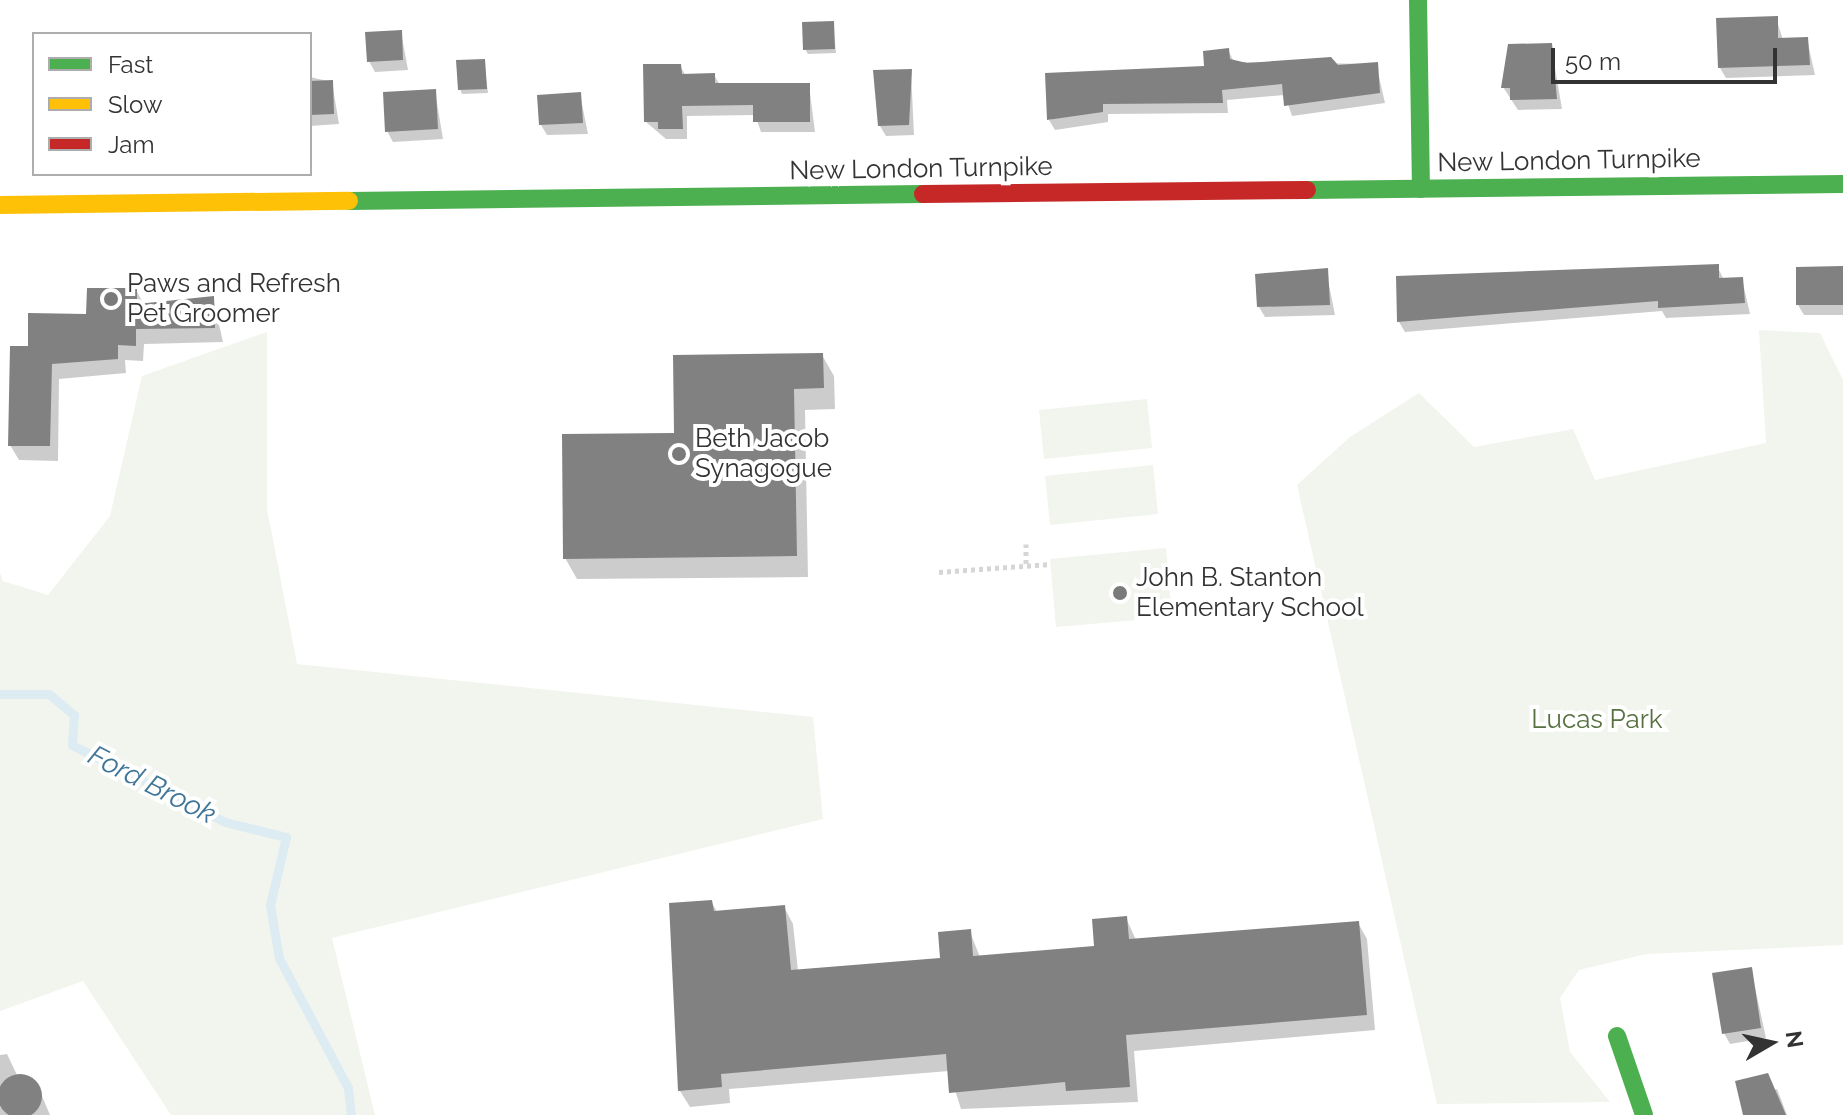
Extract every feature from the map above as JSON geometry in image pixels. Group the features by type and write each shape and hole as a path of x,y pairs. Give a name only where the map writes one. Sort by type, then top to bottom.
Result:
{"main road":[{"path":"1418,0 1421,189"},
{"name":"New London Turnpike","path":"0,205 1843,184"},
{"path":"1617,1036 1644,1115"}],"path":[{"path":"1026,544 1026,566"},
{"path":"939,572 1051,564"}],"green space":[{"name":"Lucas Park","path":"1759,330 1820,333 1843,380 1843,945 1646,954 1579,970 1560,998 1570,1052 1610,1102 1437,1104 1297,485 1350,437 1419,393 1474,447 1573,429 1595,480 1766,443"},
{"path":"267,332 267,509 297,664 813,717 823,819 332,938 375,1115 171,1115 83,981 0,1011 0,573 3,581 48,595 110,516 142,376"},
{"path":"1147,399 1152,448 1044,459 1039,410"},
{"path":"1153,465 1158,514 1050,525 1045,476"},
{"path":"1166,548 1172,617 1056,627 1050,559"}],"building":[{"path":"1778,16 1778,38 1808,37 1810,65 1718,68 1716,18"},
{"path":"834,21 835,49 803,50 802,22"},
{"path":"402,30 403,60 367,62 365,32"},
{"path":"1552,43 1557,99 1510,100 1510,88 1501,88 1508,44"},
{"path":"1229,48 1230,59 1247,63 1331,57 1338,65 1378,62 1380,93 1284,106 1282,84 1222,90 1223,103 1103,104 1103,112 1047,120 1045,73 1204,66 1203,51"},
{"path":"485,59 487,89 458,90 456,60"},
{"path":"643,64 681,64 682,74 715,73 715,83 810,83 810,122 753,122 753,105 682,106 683,129 658,129 658,122 644,122"},
{"path":"912,69 909,125 878,126 873,70"},
{"path":"333,80 334,114 312,115 312,81"},
{"path":"436,89 438,129 385,132 383,92"},
{"path":"581,92 583,123 539,125 537,95"},
{"path":"1719,264 1719,278 1743,277 1745,303 1658,308 1658,301 1397,322 1396,276"},
{"path":"1843,266 1843,305 1796,305 1796,267"},
{"path":"1328,268 1330,305 1257,307 1255,274"},
{"path":"87,288 137,288 137,304 214,296 215,328 136,329 136,346 118,345 118,359 52,364 50,446 8,446 10,346 28,346 28,313 86,314"},
{"name":"Beth Jacob Synagogue","path":"823,353 824,388 794,389 797,556 563,559 562,434 674,433 673,355"},
{"path":"712,900 714,911 785,905 791,970 940,958 938,932 971,929 973,956 1094,946 1092,919 1127,916 1129,939 1359,921 1367,1015 1126,1035 1130,1087 1066,1091 1065,1082 949,1093 946,1054 721,1074 722,1087 678,1091 669,903"},
{"path":"1752,967 1761,1028 1722,1034 1712,973"},
{"path":"1768,1073 1786,1115 1743,1115 1735,1081"},
{"path":"12,1076 28,1076 40,1088 40,1104 28,1116 12,1116 0,1104 0,1088"}],"waterway":[{"name":"Ford Brook","path":"0,694 49,694 74,715 72,745 225,822 286,837 270,905 279,958 348,1088 351,1115"}],"traffic: fast":[{"path":"1418,0 1421,189"},
{"path":"1307,190 1843,184"},
{"path":"349,201 923,194"},
{"path":"1617,1036 1644,1115"}],"traffic: slow":[{"path":"0,205 349,201"}],"traffic: jam":[{"path":"923,194 1307,190"}],"place":[{"name":"Paws and Refresh Pet Groomer","path":"111,299"},
{"name":"Beth Jacob Synagogue","path":"679,454"},
{"name":"John B. Stanton Elementary School","path":"1120,593"}]}
